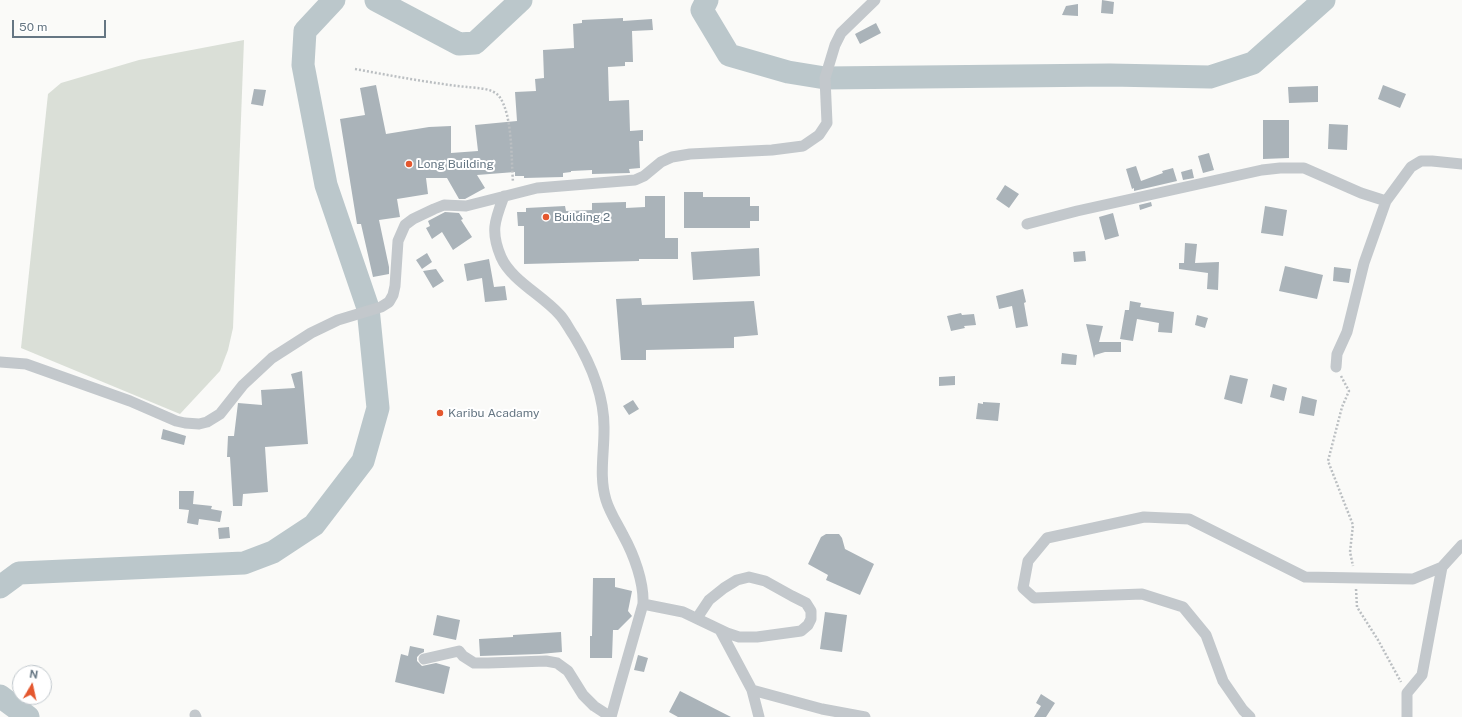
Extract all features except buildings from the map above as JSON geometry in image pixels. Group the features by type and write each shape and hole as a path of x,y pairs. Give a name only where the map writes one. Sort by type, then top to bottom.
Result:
{"street":[{"path":"0,362 26,364 130,401 176,421 198,424 207,422 220,414 243,385 272,358 311,333 338,320 381,307 389,302 393,295 398,241 406,226 413,219 434,209 444,205 466,206 537,188 635,180 644,176 661,162 672,157 709,153 772,150 803,146 819,135 827,123 825,78 835,45 841,34 875,0"},
{"path":"1336,367 1337,354 1347,332 1364,263 1386,201 1411,167 1421,161 1462,164"},
{"path":"1027,224 1077,211 1262,170 1280,168 1304,168 1361,193 1386,201"},
{"path":"424,659 459,651 463,656 474,663 546,661 557,663 568,671 584,695 594,706 611,717 643,604 644,594 636,565 606,499 602,467 604,429 602,404 598,388 588,362 559,314 509,270 502,258 496,242 494,230 496,215 509,194"},
{"path":"1250,717 1243,710 1223,681 1206,635 1183,607 1142,594 1034,598 1023,588 1028,561 1047,538 1144,517 1189,518 1305,576 1413,578 1442,567 1462,545"},
{"path":"1407,717 1407,693 1422,675 1442,567"},
{"path":"643,604 683,612 727,634 757,637 801,631 808,625 811,619 811,611 806,604 765,581 749,577 737,580 724,588 709,600 697,618"},
{"path":"720,630 752,690 758,717"},
{"path":"752,690 822,709 865,717"}],"path":[{"path":"356,69 438,84 486,89 497,94 504,103 509,125 509,194"},
{"path":"1336,367 1349,391 1342,407 1328,461 1352,525 1350,552 1356,577 1357,606 1378,640 1407,693"}],"shaded area":[{"path":"244,40 233,328 228,350 220,371 180,414 21,348 48,94 61,83 139,60"}],"waterway":[{"path":"0,587 19,573 244,563 273,552 314,525 363,461 378,408 368,308 326,185 303,65 305,31 334,0"},
{"path":"376,0 459,44 475,43 521,0"},
{"path":"707,0 702,10 729,55 788,72 825,78 1110,75 1210,77 1253,63 1324,0"},
{"path":"0,696 28,717"}],"place":[{"name":"Long Building","path":"409,164"},
{"name":"Building 2","path":"546,217"},
{"name":"Karibu Acadamy","path":"440,413"}]}
